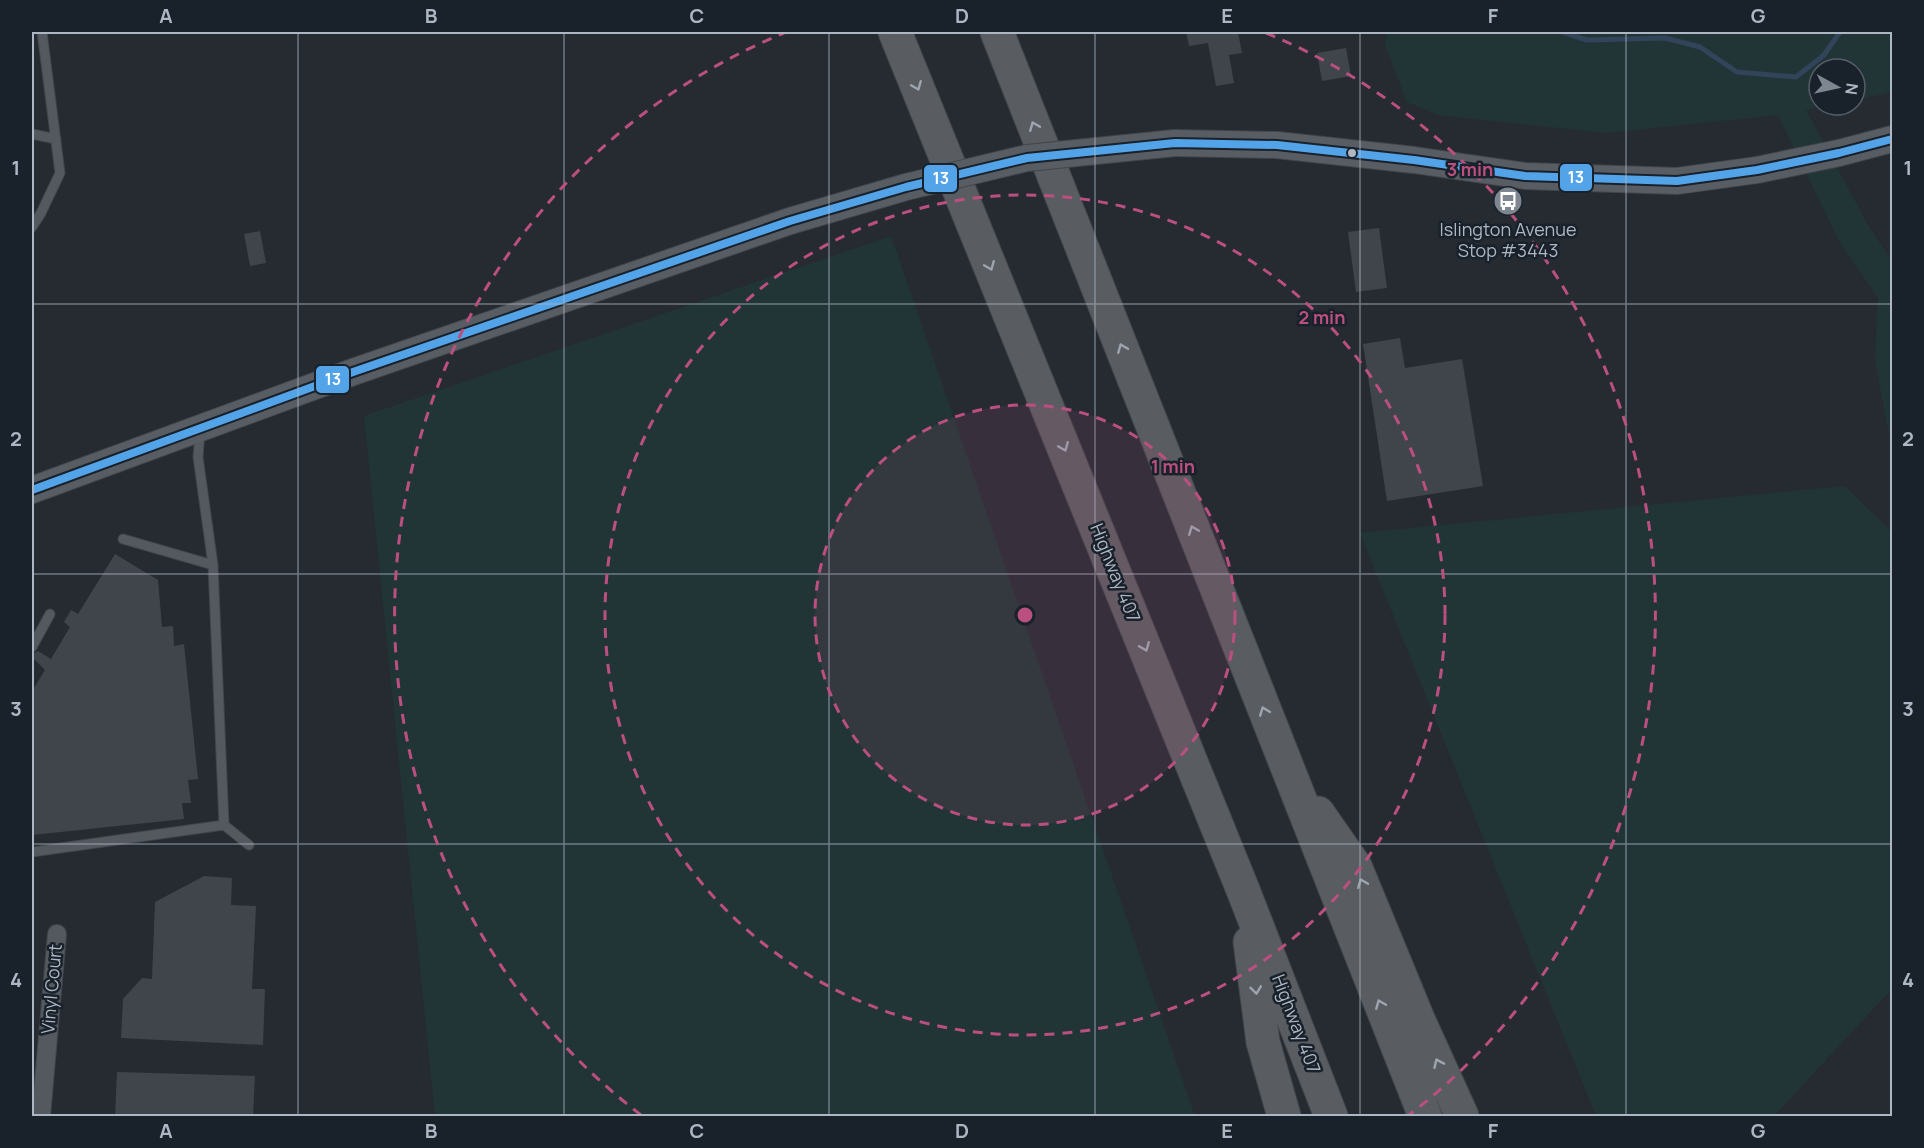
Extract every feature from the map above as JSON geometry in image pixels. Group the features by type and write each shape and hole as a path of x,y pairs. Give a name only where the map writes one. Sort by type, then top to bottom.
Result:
{"highway":[{"name":"Highway 407","path":"895,32 1244,890 1331,1116"},
{"path":"997,32 1425,1116"},
{"path":"1286,766 1355,866 1418,1019 1462,1116"},
{"path":"1244,890 1263,1042 1284,1116"}],"main road":[{"path":"32,490 353,372 790,221 906,186 1027,158 1175,142 1277,145 1414,160 1525,176 1677,180 1757,170 1893,139"}],"street":[{"name":"Vinyl Court","path":"41,1116 57,934"}],"lane":[{"path":"32,227 60,173 42,32"},
{"path":"32,134 56,139"},
{"path":"200,429 198,457 213,565 224,825"},
{"path":"123,539 213,565"},
{"path":"32,647 50,614"},
{"path":"32,852 224,825 249,845"}],"shaded area":[{"path":"1387,32 1892,32 1892,92 1867,97 1867,57 1807,57 1806,110 1807,117 1810,117 1869,227 1892,261 1892,451 1875,360 1878,298 1839,241 1778,115 1606,133 1438,115 1407,102 1385,45"},
{"path":"891,236 1195,1116 435,1116 364,416"},
{"path":"1845,486 1892,532 1892,989 1774,1116 1596,1116 1360,533"}],"building":[{"path":"1186,32 1238,32 1242,53 1229,55 1234,83 1216,86 1208,43 1189,46"},
{"path":"1346,48 1351,76 1322,81 1317,53"},
{"path":"1379,228 1387,288 1356,292 1348,232"},
{"path":"260,231 266,263 250,266 244,234"},
{"path":"1400,338 1405,368 1462,359 1483,486 1387,501 1363,344"},
{"path":"115,554 158,580 162,627 173,626 174,646 184,644 198,779 188,780 191,803 182,803 184,819 32,835 32,691 45,670 32,657 32,654 38,651 51,659 70,627 64,622 71,610 78,614"},
{"path":"204,876 232,878 231,905 256,906 252,989 265,989 263,1045 121,1038 123,999 142,978 152,979 155,902"},
{"path":"117,1072 255,1076 253,1116 115,1116"}],"waterway":[{"path":"1562,32 1587,40 1665,38 1700,47 1737,72 1796,77 1824,55 1840,32"}],"transit line":[{"name":"13","path":"32,490 353,372 790,221 906,187 1027,158 1175,143 1277,145 1414,160 1525,176 1677,181 1757,170 1892,139"}],"place":[{"name":"Islington Avenue Stop #3443","path":"1508,201"}]}
